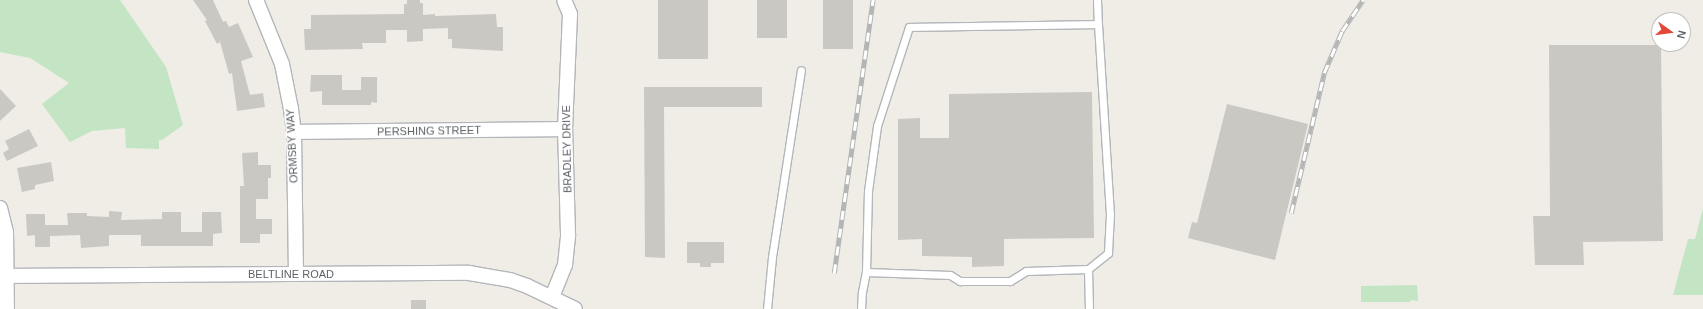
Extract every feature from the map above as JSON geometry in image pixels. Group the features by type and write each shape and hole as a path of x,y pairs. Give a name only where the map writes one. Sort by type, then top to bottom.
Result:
{"street":[{"name":"BRADLEY DRIVE","path":"552,297 567,254 568,234 566,129 570,14 564,0"},
{"name":"ORMSBY WAY","path":"261,2 282,64 294,132 296,274"},
{"name":"PERSHING STREET","path":"294,132 566,129"},
{"path":"0,208 6,232 3,276 7,309"},
{"name":"BELTLINE ROAD","path":"3,276 469,273 510,280 552,297 575,309"}],"lane":[{"path":"866,272 950,274 960,281 1010,281 1026,270 1088,269 1108,253 1109,222 1104,111 1100,80 1097,0"},
{"path":"861,309 862,292 866,272 868,191 877,126 909,27 1098,24"},
{"path":"767,309 772,257 801,70"},
{"path":"1088,269 1089,309"}],"green space":[{"path":"0,0 120,0 166,67 183,125 162,140 159,140 159,149 126,148 125,128 92,131 70,142 42,104 69,83 30,58 0,52"},
{"path":"1703,208 1703,295 1673,295 1688,239 1695,239"},
{"path":"1417,285 1418,301 1361,302 1361,286"}],"building":[{"path":"193,0 213,0 223,22 226,21 229,27 238,23 253,57 241,61 250,95 263,93 265,107 237,111 232,73 229,74 220,42 217,44 205,21 207,20"},
{"path":"407,0 420,0 420,3 423,3 423,15 496,14 497,27 503,27 503,51 452,48 452,39 448,39 448,28 423,29 423,41 407,42 407,30 386,30 386,43 362,43 363,49 305,50 304,29 311,29 311,15 404,14 404,4 407,4"},
{"path":"658,0 708,0 708,59 658,59"},
{"path":"757,0 787,0 787,38 757,38"},
{"path":"823,0 853,0 853,49 823,49"},
{"path":"1549,45 1651,45 1651,52 1661,52 1663,241 1583,242 1584,265 1535,265 1533,216 1550,216"},
{"path":"311,75 342,75 342,90 361,90 361,77 377,77 377,103 371,102 371,105 322,105 322,91 310,92"},
{"path":"644,87 762,87 762,107 664,107 665,258 645,257"},
{"path":"0,89 16,106 0,121"},
{"path":"1092,92 1094,238 1004,239 1004,266 972,267 972,257 922,256 922,239 898,240 898,119 920,118 920,138 949,138 949,94"},
{"path":"1227,104 1308,124 1275,260 1188,238 1192,222 1197,223"},
{"path":"29,129 38,146 7,161 3,153 9,149 5,141"},
{"path":"258,152 258,165 271,165 271,178 268,178 268,199 256,199 256,219 272,219 272,234 260,234 260,243 240,243 240,186 244,186 242,153"},
{"path":"51,162 54,181 35,185 35,189 22,192 17,168"},
{"path":"109,211 122,212 121,220 162,219 162,212 181,212 181,232 202,232 202,212 221,212 222,233 213,234 213,246 141,246 141,235 109,235 109,246 81,248 80,235 50,236 50,247 35,247 35,235 27,236 26,214 45,214 45,225 68,225 67,213 87,213 87,216 109,217"},
{"path":"687,242 724,242 724,263 711,263 711,267 700,267 700,263 687,263"},
{"path":"411,300 426,300 426,309 411,309"}],"railway":[{"path":"834,273 873,0"},
{"path":"1291,213 1324,73 1342,31 1363,0"}]}
